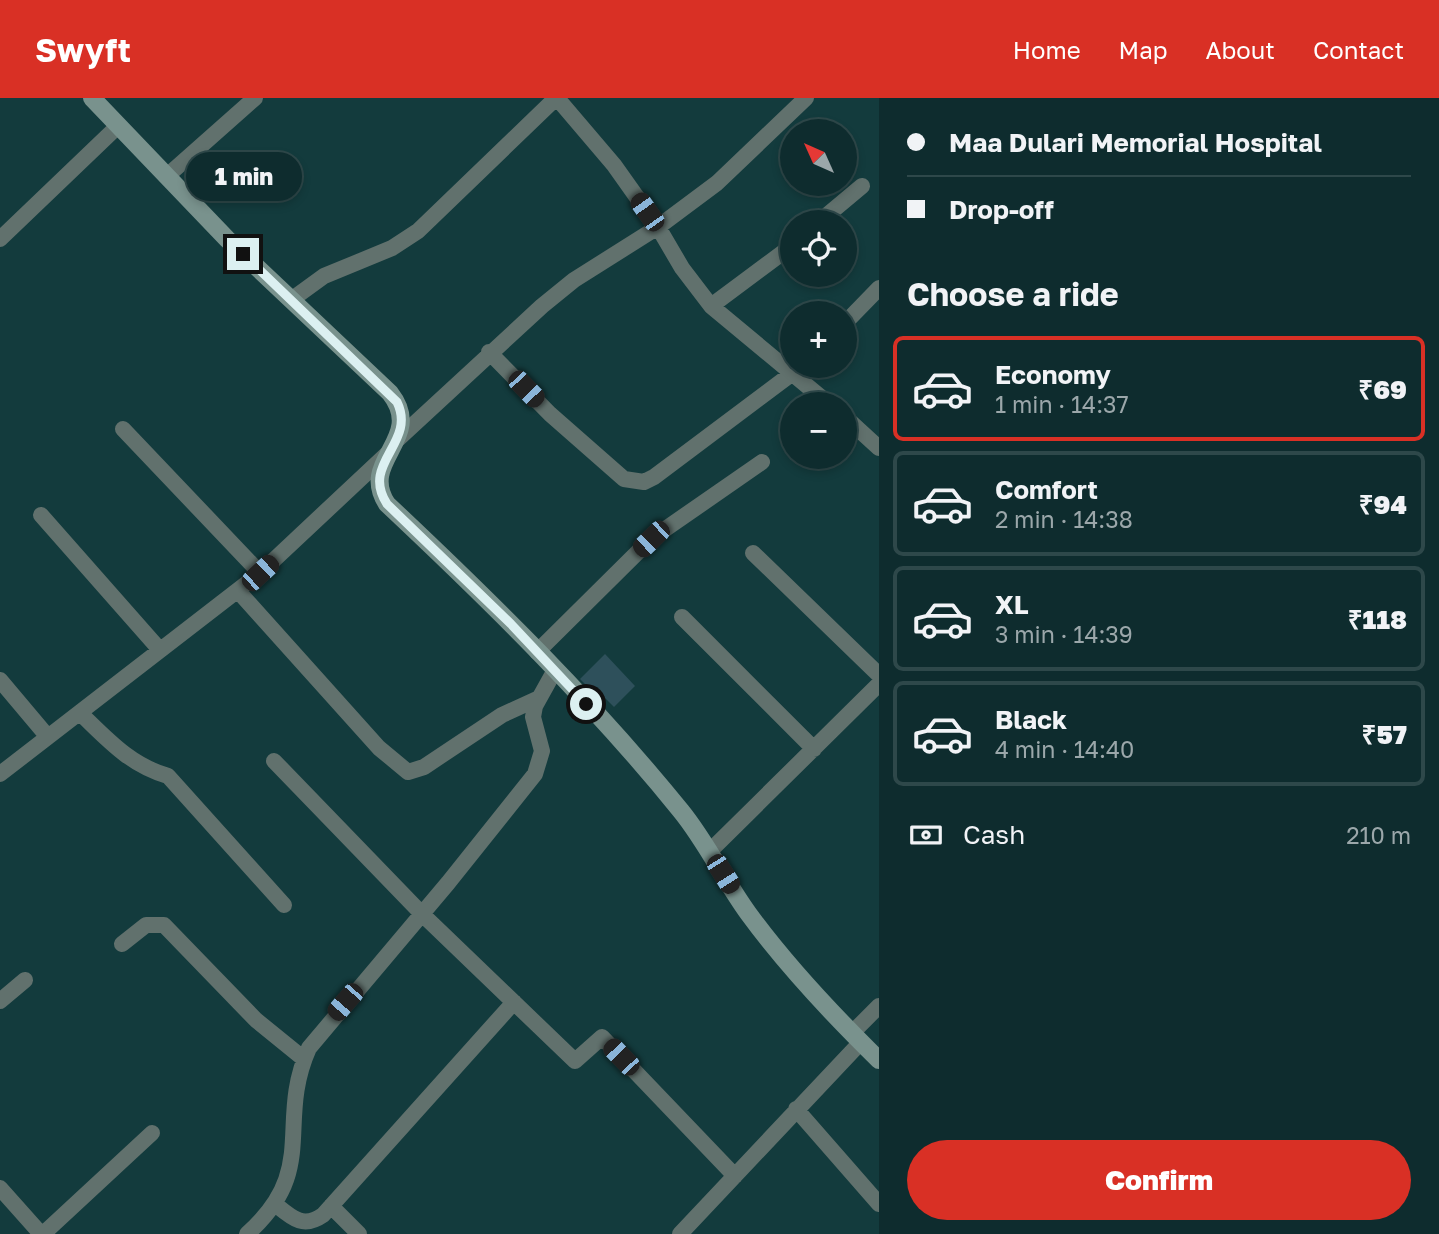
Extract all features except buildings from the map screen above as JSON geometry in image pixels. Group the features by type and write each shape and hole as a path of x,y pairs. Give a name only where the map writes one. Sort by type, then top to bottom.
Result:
{"street":[{"path":"92,98 291,300 397,402 402,420 394,445 379,474 378,484 387,504 555,670 648,772 710,851 747,912 768,939 879,1060"},
{"path":"167,176 255,98"},
{"path":"291,300 324,276 392,248 418,231 556,98 614,165 658,227 682,268 711,306 780,357"},
{"path":"0,774 260,573 489,352 574,280 658,227 717,183 798,101"},
{"path":"0,239 118,125"},
{"path":"833,210 862,186"},
{"path":"711,306 780,255"},
{"path":"857,311 879,288"},
{"path":"489,352 550,414 624,479 634,482 653,477 786,378"},
{"path":"805,378 818,392"},
{"path":"857,428 879,447"},
{"path":"123,429 260,573"},
{"path":"537,652 651,539 762,462"},
{"path":"41,514 160,650"},
{"path":"753,553 879,675"},
{"path":"238,591 379,748 408,772 424,767 502,715 537,699"},
{"path":"682,617 814,749"},
{"path":"247,1234 275,1204 290,1171 295,1092 304,1059 324,1026 422,914 535,774 542,751 533,717 537,699 555,670"},
{"path":"0,680 48,737"},
{"path":"710,851 879,684"},
{"path":"80,713 129,760 147,770 168,776 284,905"},
{"path":"274,761 422,914 575,1061 602,1037 735,1176"},
{"path":"122,944 146,925 164,925 256,1020 304,1059"},
{"path":"0,1001 25,980"},
{"path":"275,1204 300,1222 311,1223 331,1206 514,1002"},
{"path":"680,1234 796,1108 879,1006"},
{"path":"796,1108 879,1204"},
{"path":"3,1198 42,1234 152,1133"},
{"path":"331,1206 359,1234"}],"route":[{"path":"243,254 397,402 401,411 401,430 385,459 378,484 387,504 511,624 586,704"}]}
